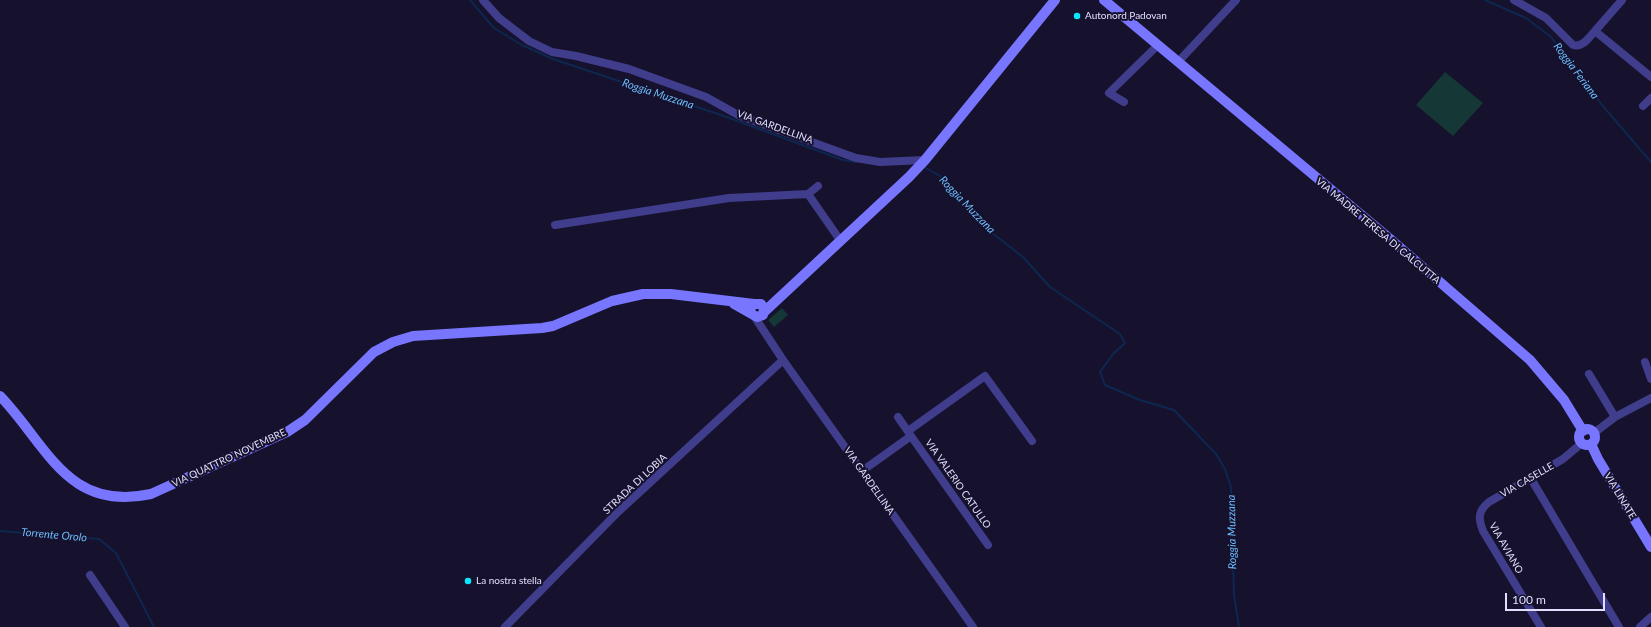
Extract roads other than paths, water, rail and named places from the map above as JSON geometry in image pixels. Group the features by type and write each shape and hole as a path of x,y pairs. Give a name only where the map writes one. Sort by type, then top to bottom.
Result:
{"street":[{"name":"VIA GARDELLINA","path":"483,0 499,18 529,41 552,52 576,56 629,69 706,97 740,116 856,158 880,162 922,163"},
{"path":"757,310 781,295 909,177 1055,0"},
{"name":"VIA MADRE TERESA DI CALCUTTA","path":"1104,0 1383,233 1530,360 1564,400 1583,431"},
{"path":"1178,62 1236,0"},
{"path":"1514,0 1546,18 1573,45 1577,46 1585,43 1622,0"},
{"path":"1595,31 1651,77"},
{"path":"1124,102 1109,93 1158,45"},
{"path":"1643,106 1651,98"},
{"path":"555,225 729,198 808,194 818,186"},
{"path":"808,194 840,240"},
{"name":"VIA QUATTRO NOVEMBRE","path":"0,396 48,456 69,478 94,492 118,498 134,498 158,491 287,432 305,420 374,352 393,342 413,336 535,329 553,326 612,301 643,294 725,300 757,310"},
{"name":"VIA GARDELLINA","path":"757,310 765,335 974,627"},
{"name":"STRADA DI LOBIA","path":"505,627 618,512 783,360"},
{"path":"1645,362 1651,379"},
{"path":"1589,374 1615,417"},
{"name":"VIA VALERIO CATULLO","path":"862,470 985,376 1032,441"},
{"path":"1594,433 1615,417 1651,398"},
{"name":"VIA VALERIO CATULLO","path":"898,417 988,545"},
{"path":"1590,430 1594,433 1594,439 1587,443 1580,437 1583,431 1590,430"},
{"name":"VIA CASELLE","path":"1479,521 1479,514 1482,508 1489,502 1563,459 1587,443"},
{"name":"VIA LINATE","path":"1587,443 1651,547"},
{"path":"1530,477 1619,627"},
{"name":"VIA AVIANO","path":"1479,521 1483,531 1541,627"},
{"path":"90,575 125,627"},
{"path":"1640,627 1651,618"}],"waterway":[{"name":"Roggia Muzzana","path":"470,0 494,28 522,45 553,59 721,115 843,160 856,162"},
{"name":"Roggia Feriana","path":"1485,0 1526,18 1551,37 1602,105 1651,162"},
{"name":"Roggia Muzzana","path":"924,167 942,177 962,203 987,229 1023,257 1050,287 1120,334 1125,343 1113,354 1100,372 1105,385 1140,400 1174,410 1216,454 1225,469 1231,487 1234,595 1239,627"},
{"name":"Torrente Orolo","path":"0,531 99,539 116,553 154,627"}],"place":[{"name":"Autonord Padovan","path":"1077,16"},
{"name":"La nostra stella","path":"468,581"}]}
